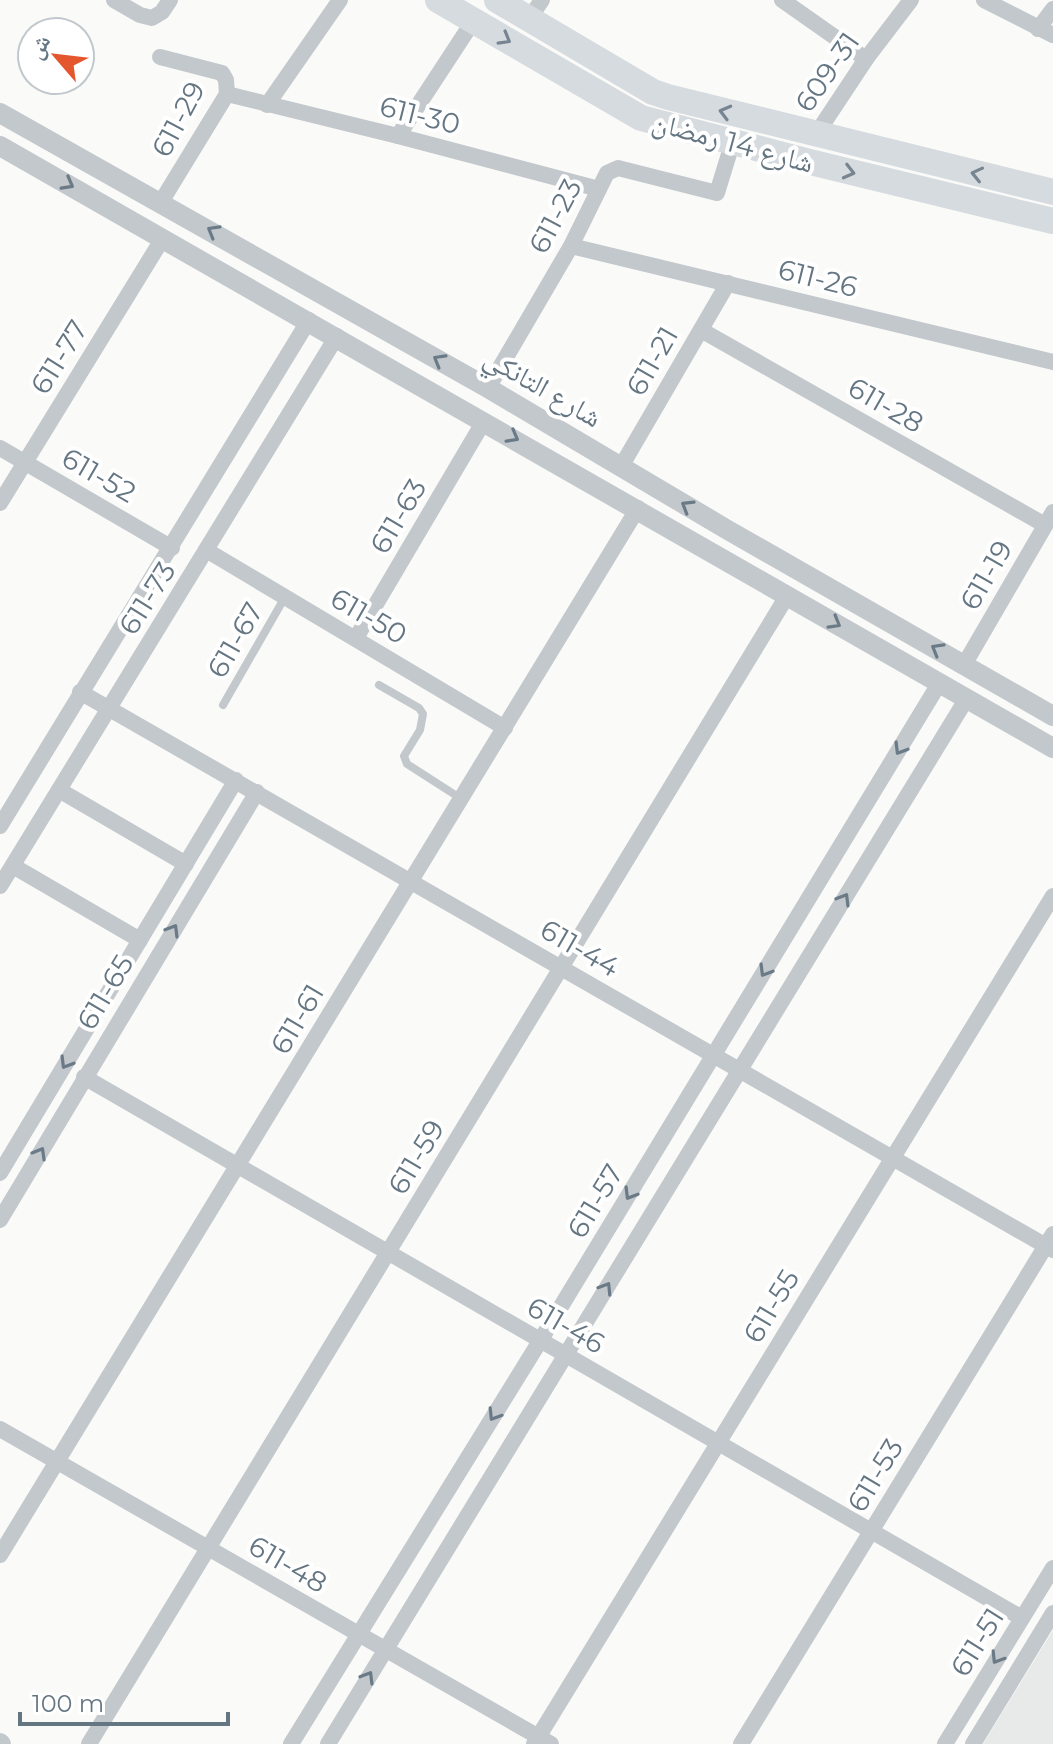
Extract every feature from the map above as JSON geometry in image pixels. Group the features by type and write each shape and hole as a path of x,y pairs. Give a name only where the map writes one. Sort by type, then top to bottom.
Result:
{"main road":[{"name":"شارع 14 رمضان","path":"438,0 641,118 1053,221"},
{"name":"شارع 14 رمضان","path":"497,0 535,10 653,92 815,136 1053,192"}],"street":[{"path":"114,0 140,15 152,18 162,12 170,0"},
{"path":"267,105 340,0"},
{"path":"782,0 866,59"},
{"name":"609-31","path":"815,136 866,59 911,0"},
{"path":"984,0 1046,32 1053,9"},
{"path":"398,136 474,20"},
{"name":"611-29","path":"160,57 222,73 227,94 161,202"},
{"name":"611-30","path":"227,94 599,189"},
{"name":"شارع التانكي","path":"0,113 488,388 726,529 1053,716"},
{"name":"611-23","path":"488,388 571,246 607,173 618,168 717,193 733,141"},
{"name":"شارع التانكي","path":"2,152 309,320 1053,748"},
{"name":"611-77","path":"0,503 163,238"},
{"name":"611-26","path":"571,246 1053,362"},
{"name":"611-21","path":"622,465 728,283"},
{"name":"611-73","path":"0,826 309,320"},
{"name":"611-28","path":"701,330 1049,518"},
{"name":"611-73","path":"0,886 337,336"},
{"name":"611-63","path":"356,638 484,421"},
{"name":"611-52","path":"0,448 172,548"},
{"name":"611-61","path":"0,1555 638,508"},
{"name":"611-19","path":"964,665 1049,518"},
{"path":"712,551 726,529"},
{"name":"611-50","path":"206,550 505,728"},
{"name":"611-59","path":"89,1744 787,596"},
{"name":"611-57","path":"291,1744 715,1055 940,682"},
{"name":"611-44","path":"80,692 893,1157 1051,1243"},
{"name":"611-57","path":"328,1744 967,698"},
{"path":"1013,724 1026,701"},
{"name":"611-65","path":"0,1173 236,780"},
{"path":"59,790 186,864"},
{"name":"611-65","path":"0,1220 257,792"},
{"path":"13,866 140,940"},
{"name":"611-55","path":"541,1742 718,1443 1053,896"},
{"name":"611-46","path":"84,1077 1022,1618"},
{"name":"611-53","path":"741,1744 1051,1243"},
{"name":"611-48","path":"0,1429 541,1742"},
{"name":"611-51","path":"945,1744 1053,1568"},
{"name":"611-51","path":"973,1744 1053,1613"}],"lane":[{"name":"611-67","path":"223,705 285,597"},
{"path":"379,685 419,708 423,714 420,730 404,756 407,764 461,799"}],"shaded area":[{"path":"1053,1630 1053,1744 983,1744"}]}
